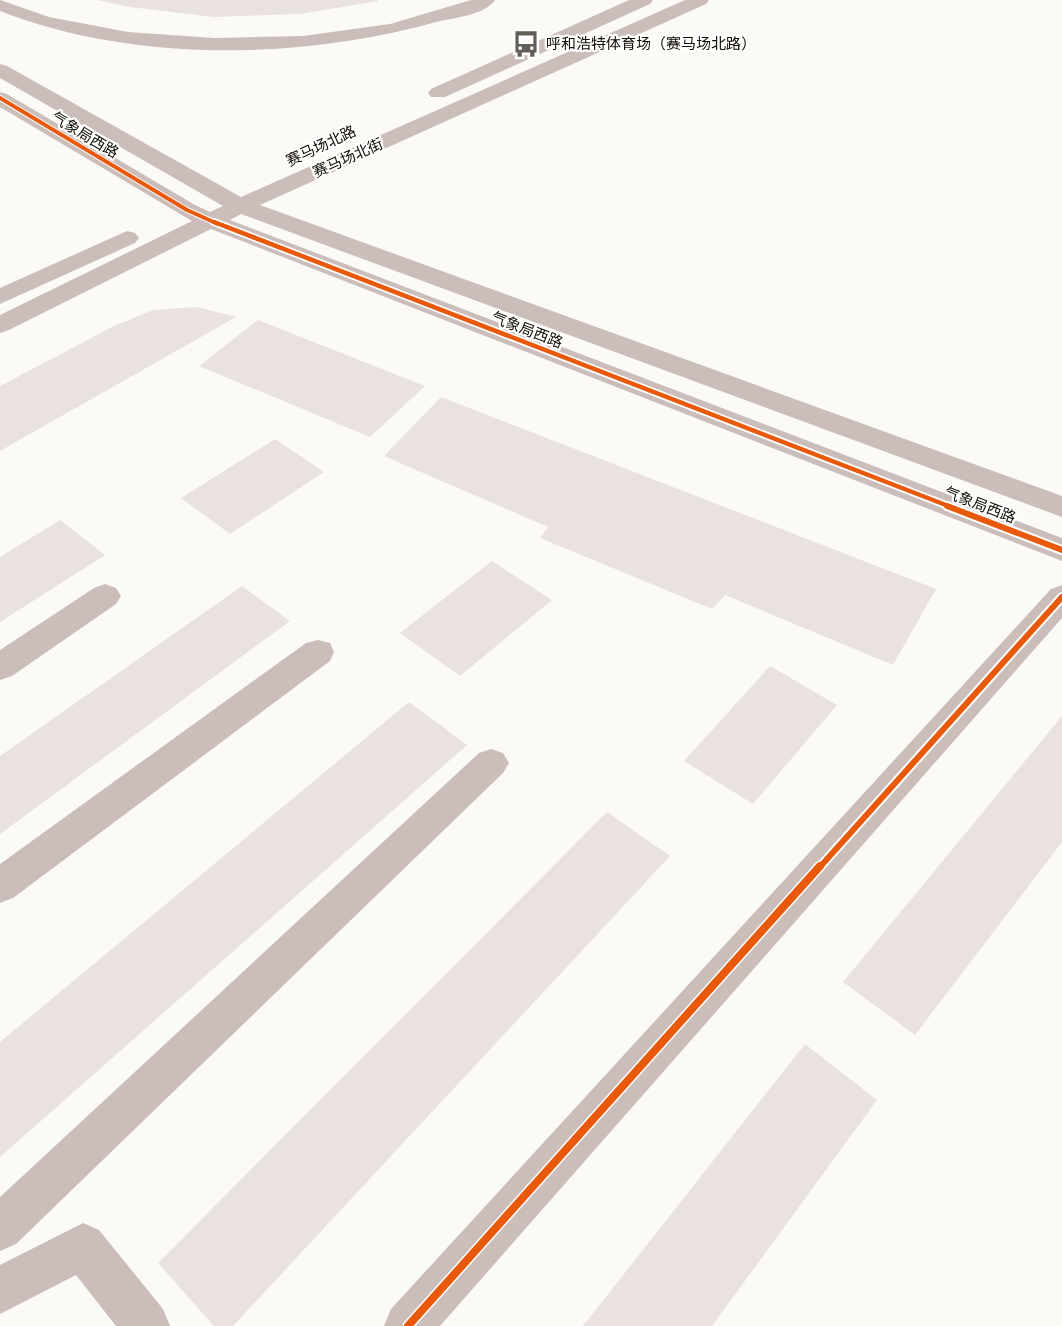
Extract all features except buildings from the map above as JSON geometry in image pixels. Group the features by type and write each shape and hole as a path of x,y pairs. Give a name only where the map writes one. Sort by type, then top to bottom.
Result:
{"street":[{"path":"0,5 44,22 128,38 214,44 303,42 391,29 471,7 486,0"},
{"path":"422,100 644,0"},
{"name":"赛马场北街","path":"0,325 211,221 233,194 700,0"},
{"name":"气象局西路","path":"0,69 233,194 1062,507"},
{"name":"气象局西路","path":"0,98 176,214 211,221 1062,550"},
{"path":"176,214 233,194"},
{"path":"0,297 145,229"},
{"path":"0,667 105,596"},
{"path":"408,1326 1062,597"},
{"path":"0,886 318,652"},
{"path":"0,1228 491,763"},
{"path":"0,1291 83,1246 146,1326"}],"cycle path":[{"path":"0,98 187,210 211,221 1062,550"},
{"path":"408,1326 1062,597"}],"place":[{"name":"呼和浩特体育场（赛马场北路）","path":"526,44"}]}
